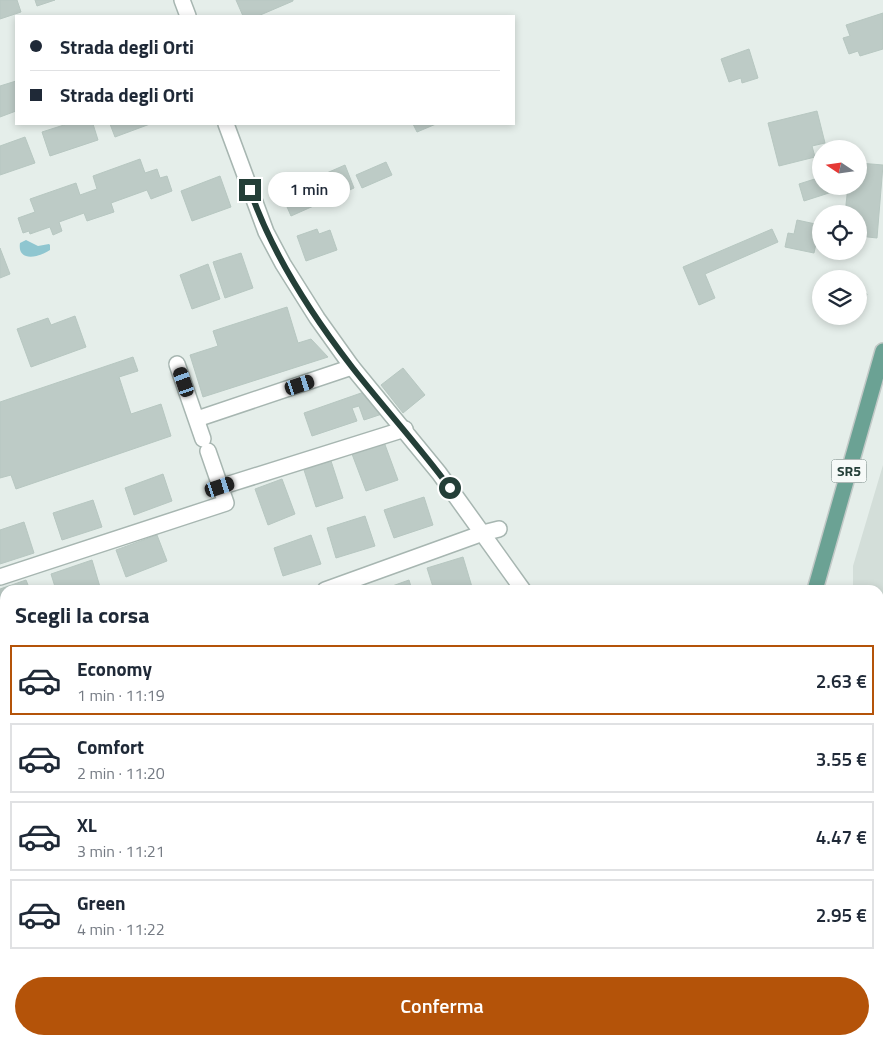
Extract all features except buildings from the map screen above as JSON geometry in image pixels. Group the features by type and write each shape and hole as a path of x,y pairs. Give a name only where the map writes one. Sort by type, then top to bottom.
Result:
{"main road":[{"name":"SR5","path":"816,585 883,351"}],"street":[{"path":"182,0 188,15"},
{"path":"226,125 255,207 270,240 312,310 352,367 405,429 520,585"},
{"path":"0,577 226,503 177,364"},
{"path":"196,419 352,367"},
{"path":"220,487 405,429"},
{"path":"339,585 483,533 499,529"}],"shaded area":[{"path":"883,465 883,585 853,585 853,566"}],"water":[{"path":"26,240 38,246 49,244 50,250 41,255 26,256 22,254 20,243"}],"route":[{"path":"250,190 255,207 270,240 317,318 352,367 405,429 450,488"}]}
